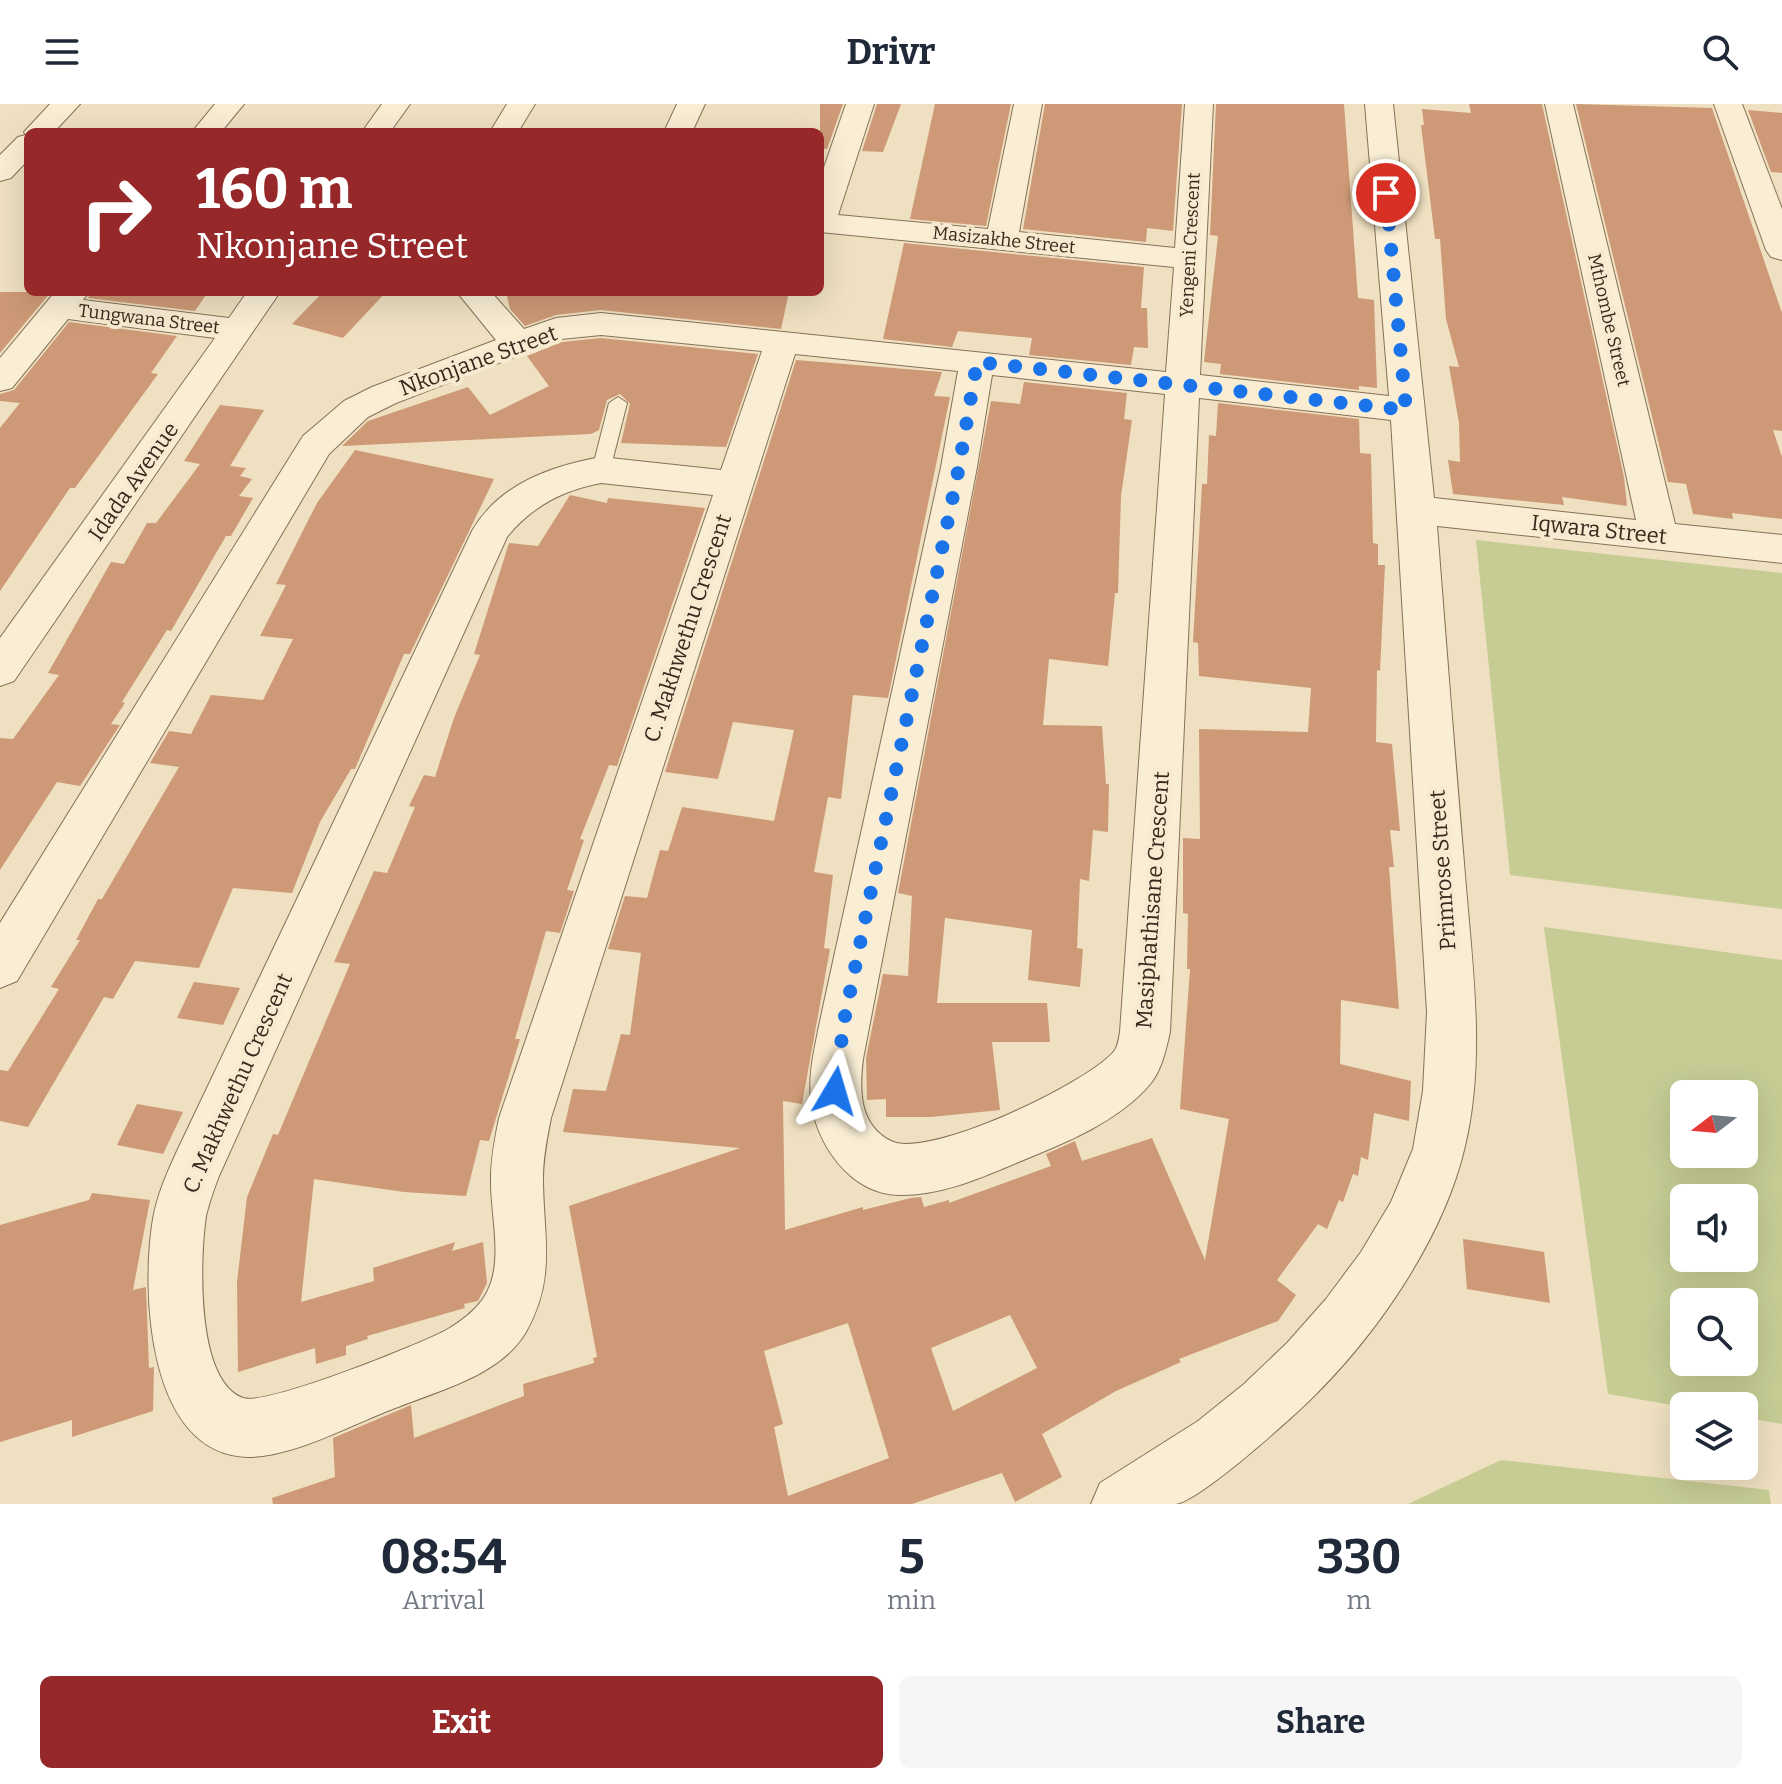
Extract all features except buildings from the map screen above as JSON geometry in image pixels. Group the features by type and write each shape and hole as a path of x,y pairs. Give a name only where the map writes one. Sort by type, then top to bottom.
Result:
{"street":[{"path":"42,128 66,104"},
{"path":"209,128 230,104"},
{"path":"379,128 396,104"},
{"path":"506,128 521,104"},
{"path":"680,128 691,104"},
{"path":"824,210 860,104"},
{"path":"1002,239 1028,104"},
{"name":"Yengeni Crescent","path":"1183,387 1199,104"},
{"name":"Primrose Street","path":"1121,1504 1146,1491 1234,1429 1300,1369 1357,1307 1399,1242 1434,1167 1449,1091 1451,1012 1417,510 1379,104"},
{"name":"Mthombe Street","path":"1559,104 1659,536"},
{"path":"1728,104 1782,250"},
{"path":"0,172 24,147"},
{"name":"Masizakhe Street","path":"824,222 1188,259"},
{"name":"Idada Avenue","path":"0,670 261,296"},
{"path":"477,296 517,342"},
{"path":"0,380 66,300"},
{"name":"Tungwana Street","path":"66,300 238,330"},
{"name":"Nkonjane Street","path":"0,966 316,445 334,425 356,409 517,342 556,329 601,324 1406,410"},
{"name":"C. Makhwethu Crescent","path":"734,484 601,470 556,481 528,495 506,511 491,531 195,1169 179,1219 174,1271 181,1344 191,1383 211,1409 236,1426 272,1426 445,1360 481,1340 505,1315 519,1280 522,1234 518,1169 525,1118 782,342"},
{"name":"Masiphathisane Crescent","path":"977,362 959,467 844,1021 835,1091 842,1124 863,1153 892,1169 929,1167 994,1145 1087,1104 1113,1087 1135,1064 1145,1032 1183,387"},
{"name":"Iqwara Street","path":"1417,510 1782,549"}],"lane":[{"path":"601,470 618,403"}],"green space":[{"path":"1476,540 1782,573 1782,909 1510,875"},
{"path":"1544,927 1782,960 1782,1424 1758,1420 1758,1392 1670,1392 1670,1405 1608,1394"},
{"path":"1501,1460 1769,1490 1771,1504 1408,1504"}],"route":[{"path":"835,1091 844,1021 959,467 977,362 1406,410 1386,193"}]}
